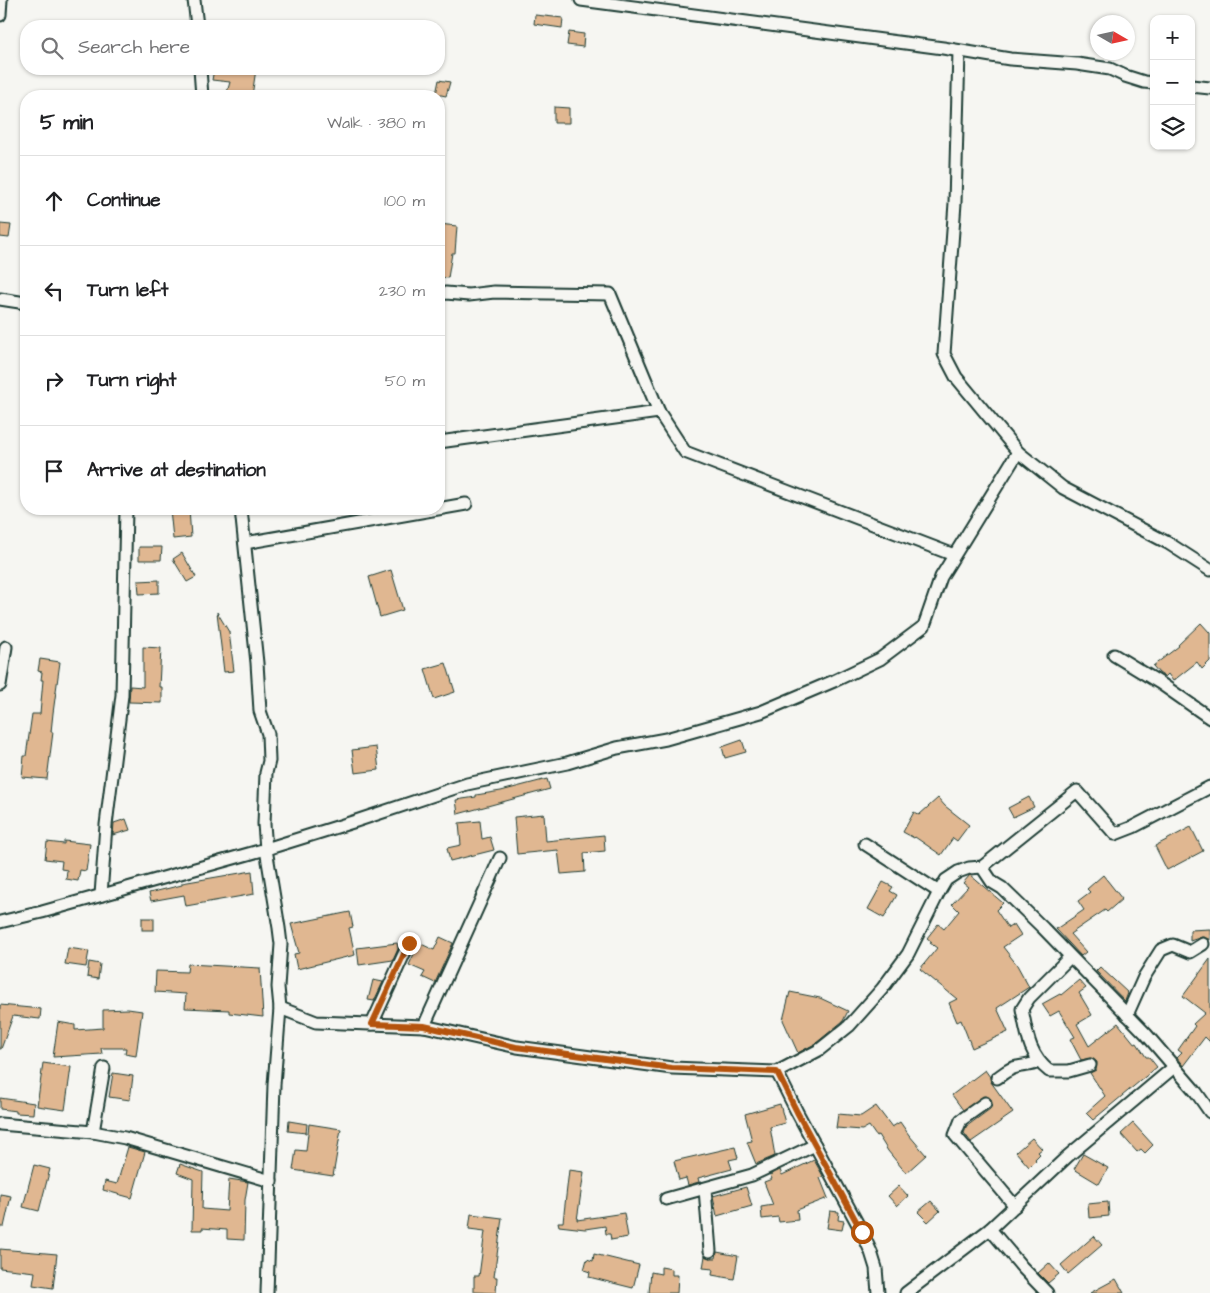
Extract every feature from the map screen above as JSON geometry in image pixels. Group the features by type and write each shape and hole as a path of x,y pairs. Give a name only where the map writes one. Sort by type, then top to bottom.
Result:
{"street":[{"path":"0,15 1,0"},
{"path":"194,0 196,20"},
{"path":"580,0 1010,59 1077,64 1110,69 1134,79 1150,82"},
{"path":"959,51 955,203 944,354 956,377 1018,452 1063,488 1168,543 1210,570"},
{"path":"200,75 202,90"},
{"path":"1195,86 1210,88"},
{"path":"445,293 469,295 494,292 610,294 659,412 685,452 954,555"},
{"path":"0,299 20,302"},
{"path":"445,441 659,412"},
{"path":"0,922 266,849 467,784 567,763 617,748 666,739 761,712 880,659 924,626 941,577 1018,452"},
{"path":"445,508 466,504"},
{"path":"101,895 106,824 122,695 126,515"},
{"path":"242,515 260,711 268,734 269,747 264,824 266,849 280,928 281,944 278,988 280,1008 274,1085 267,1293"},
{"path":"245,543 404,515"},
{"path":"0,685 6,647"},
{"path":"1114,655 1210,718"},
{"path":"280,1008 316,1022 424,1026 516,1047 662,1067 777,1072 818,1050 849,1026 866,1008 908,954 946,880 958,872 969,868 982,867 1078,791 1115,834 1133,827 1210,787"},
{"path":"865,844 939,892"},
{"path":"424,1026 500,858"},
{"path":"982,867 992,882 1002,888 1127,1015 1174,1067 1210,1112"},
{"path":"372,1024 409,943"},
{"path":"1127,1015 1144,977 1162,950 1173,945 1190,952 1203,944"},
{"path":"1070,957 1029,998 1022,1010 1028,1039 1038,1062 1049,1071 1069,1071 1090,1066"},
{"path":"997,1078 1017,1067 1027,1067 1038,1062"},
{"path":"906,1293 990,1229 1068,1156 1174,1067"},
{"path":"93,1132 104,1068"},
{"path":"777,1072 866,1238 876,1268 878,1293"},
{"path":"985,1103 962,1120 955,1135 1015,1206"},
{"path":"0,1124 93,1132 142,1142 271,1180"},
{"path":"666,1199 752,1175 815,1145"},
{"path":"704,1189 710,1251"},
{"path":"990,1229 1047,1293"}],"building":[{"path":"535,15 563,18 562,28 534,24"},
{"path":"569,32 584,34 583,47 567,45"},
{"path":"213,75 255,75 253,90 228,90 230,82 212,80"},
{"path":"439,80 450,82 446,96 445,90 437,90"},
{"path":"554,107 569,108 569,123 554,123"},
{"path":"0,224 11,225 9,238 0,237"},
{"path":"445,225 457,226 455,253 452,253 448,278 445,278"},
{"path":"171,515 189,515 191,537 173,539"},
{"path":"139,547 162,547 161,560 139,560"},
{"path":"182,553 196,577 187,582 173,559"},
{"path":"391,570 403,610 380,617 369,577"},
{"path":"159,580 159,593 139,594 138,581"},
{"path":"217,612 229,632 234,671 224,672"},
{"path":"1201,623 1210,633 1210,661 1202,669 1197,662 1173,681 1168,674 1165,677 1159,673 1153,666 1179,646"},
{"path":"143,647 161,648 159,687 162,687 162,703 129,702 130,686 143,687"},
{"path":"40,659 60,662 47,779 22,777 32,714 40,714 43,680 41,680 42,672 38,671"},
{"path":"446,663 455,692 434,699 425,669"},
{"path":"742,740 746,752 725,758 722,747"},
{"path":"376,747 379,770 355,773 352,750"},
{"path":"547,779 550,789 458,814 456,800 476,797 476,795 501,791"},
{"path":"1029,797 1034,807 1013,817 1008,808"},
{"path":"938,798 969,825 957,841 953,838 941,855 915,837 903,832 914,812 919,815"},
{"path":"544,814 546,841 604,835 605,851 584,853 585,872 561,874 558,850 517,854 514,817"},
{"path":"126,819 130,830 113,835 114,823"},
{"path":"480,821 482,839 490,837 494,850 450,861 447,848 461,845 459,823"},
{"path":"1191,827 1203,851 1167,870 1155,846"},
{"path":"64,841 90,844 86,871 80,870 78,881 66,879 67,870 61,869 62,861 45,859 47,842 64,844"},
{"path":"252,871 254,894 186,906 184,895 151,901 149,893 182,885 182,883"},
{"path":"970,875 1003,903 996,910 1008,928 1014,924 1021,935 1003,947 1017,965 1029,987 997,1008 1008,1032 972,1048 961,1020 957,1022 949,1003 957,999 920,969 937,948 927,938 938,924 944,929 959,911 952,904 968,887 963,883"},
{"path":"1103,875 1122,899 1107,912 1105,910 1070,934 1086,952 1081,956 1056,929 1084,910 1078,901 1090,892 1087,889"},
{"path":"883,882 893,887 890,891 897,895 884,918 868,909"},
{"path":"350,912 353,927 349,928 355,955 297,969 294,954 299,953 291,924"},
{"path":"142,918 154,918 154,930 142,930"},
{"path":"1210,929 1210,940 1202,937 1190,941 1190,930"},
{"path":"440,937 453,943 435,983 422,977 425,972 409,965 419,943 434,950"},
{"path":"397,943 398,949 393,960 359,965 357,948"},
{"path":"68,948 89,951 86,967 65,964"},
{"path":"1210,959 1210,1042 1205,1037 1183,1066 1177,1058 1182,1053 1178,1050 1195,1026 1193,1024 1205,1013 1183,996"},
{"path":"89,962 100,964 98,979 87,977"},
{"path":"188,964 260,968 263,1017 229,1013 229,1010 185,1008 186,994 155,992 156,971 187,972"},
{"path":"1100,967 1128,993 1125,1001 1096,971"},
{"path":"373,980 383,982 374,1001 368,1000"},
{"path":"1079,980 1086,988 1079,993 1092,1015 1077,1024 1089,1046 1118,1023 1135,1044 1137,1043 1146,1057 1149,1057 1157,1067 1093,1120 1086,1113 1105,1096 1090,1073 1096,1070 1097,1062 1091,1058 1081,1060 1070,1039 1075,1037 1059,1011 1050,1016 1042,1004 1061,995"},
{"path":"790,992 820,998 848,1011 843,1021 815,1044 798,1053 783,1020"},
{"path":"0,1005 41,1009 40,1019 13,1016 1,1049 0,1049"},
{"path":"128,1009 142,1011 136,1056 125,1054 126,1048 101,1048 102,1054 53,1057 58,1022 75,1025 75,1030 103,1028 103,1010"},
{"path":"43,1063 71,1067 65,1110 37,1106"},
{"path":"985,1070 991,1082 1013,1113 971,1142 964,1133 967,1126 990,1109 992,1106 991,1099 984,1096 963,1110 952,1095"},
{"path":"113,1073 133,1076 130,1100 109,1097"},
{"path":"0,1098 34,1103 33,1114 16,1113 16,1111 0,1109"},
{"path":"780,1104 785,1123 770,1127 775,1156 756,1164 747,1142 752,1141 745,1114"},
{"path":"876,1106 892,1127 900,1122 926,1155 906,1173 878,1135 876,1136 869,1126 862,1130 836,1128 838,1114 861,1116"},
{"path":"289,1121 307,1124 306,1133 288,1131"},
{"path":"1133,1123 1153,1145 1145,1153 1141,1149 1137,1152 1121,1134"},
{"path":"309,1124 341,1129 333,1176 293,1170 296,1150 306,1151"},
{"path":"1032,1138 1042,1149 1038,1152 1040,1154 1036,1160 1029,1167 1016,1152"},
{"path":"128,1147 145,1152 132,1198 103,1190 105,1181 117,1184"},
{"path":"735,1147 738,1158 729,1160 732,1169 698,1178 699,1182 688,1185 686,1178 679,1180 674,1161"},
{"path":"1083,1154 1108,1168 1099,1184 1074,1169"},
{"path":"814,1160 823,1176 820,1178 828,1198 797,1210 798,1220 779,1222 778,1217 762,1219 761,1207 773,1205 764,1182 772,1179 770,1175 780,1170 782,1175"},
{"path":"180,1164 203,1172 202,1209 227,1211 229,1179 248,1182 245,1200 244,1240 227,1239 227,1230 202,1228 202,1230 192,1230 193,1179 177,1173"},
{"path":"34,1165 50,1169 39,1211 23,1207"},
{"path":"569,1170 584,1172 577,1220 624,1213 628,1237 611,1240 610,1234 606,1234 605,1226 585,1229 559,1226 558,1222 563,1222"},
{"path":"899,1186 908,1196 897,1206 888,1196"},
{"path":"746,1187 752,1206 717,1216 713,1196"},
{"path":"0,1194 11,1196 4,1227 0,1227"},
{"path":"931,1201 940,1211 928,1222 918,1212"},
{"path":"1108,1202 1109,1216 1089,1218 1088,1204"},
{"path":"830,1211 839,1212 838,1220 844,1221 842,1230 827,1228"},
{"path":"471,1214 502,1218 494,1277 497,1277 496,1293 474,1292 474,1276 479,1276 485,1231 469,1229"},
{"path":"1094,1236 1102,1245 1068,1274 1061,1265"},
{"path":"0,1249 57,1254 53,1288 33,1285 35,1272 0,1268"},
{"path":"717,1252 738,1256 734,1279 712,1275 713,1269 703,1268 705,1256 716,1258"},
{"path":"594,1254 639,1265 633,1288 589,1277 590,1272 584,1270 587,1259 593,1261"},
{"path":"1049,1263 1059,1274 1048,1283 1038,1273"},
{"path":"661,1267 672,1269 672,1275 678,1275 677,1293 649,1293 651,1272 661,1274"},
{"path":"1116,1279 1124,1293 1090,1293"}],"route":[{"path":"409,943 372,1024 424,1026 516,1047 672,1068 777,1072 862,1232"}]}
